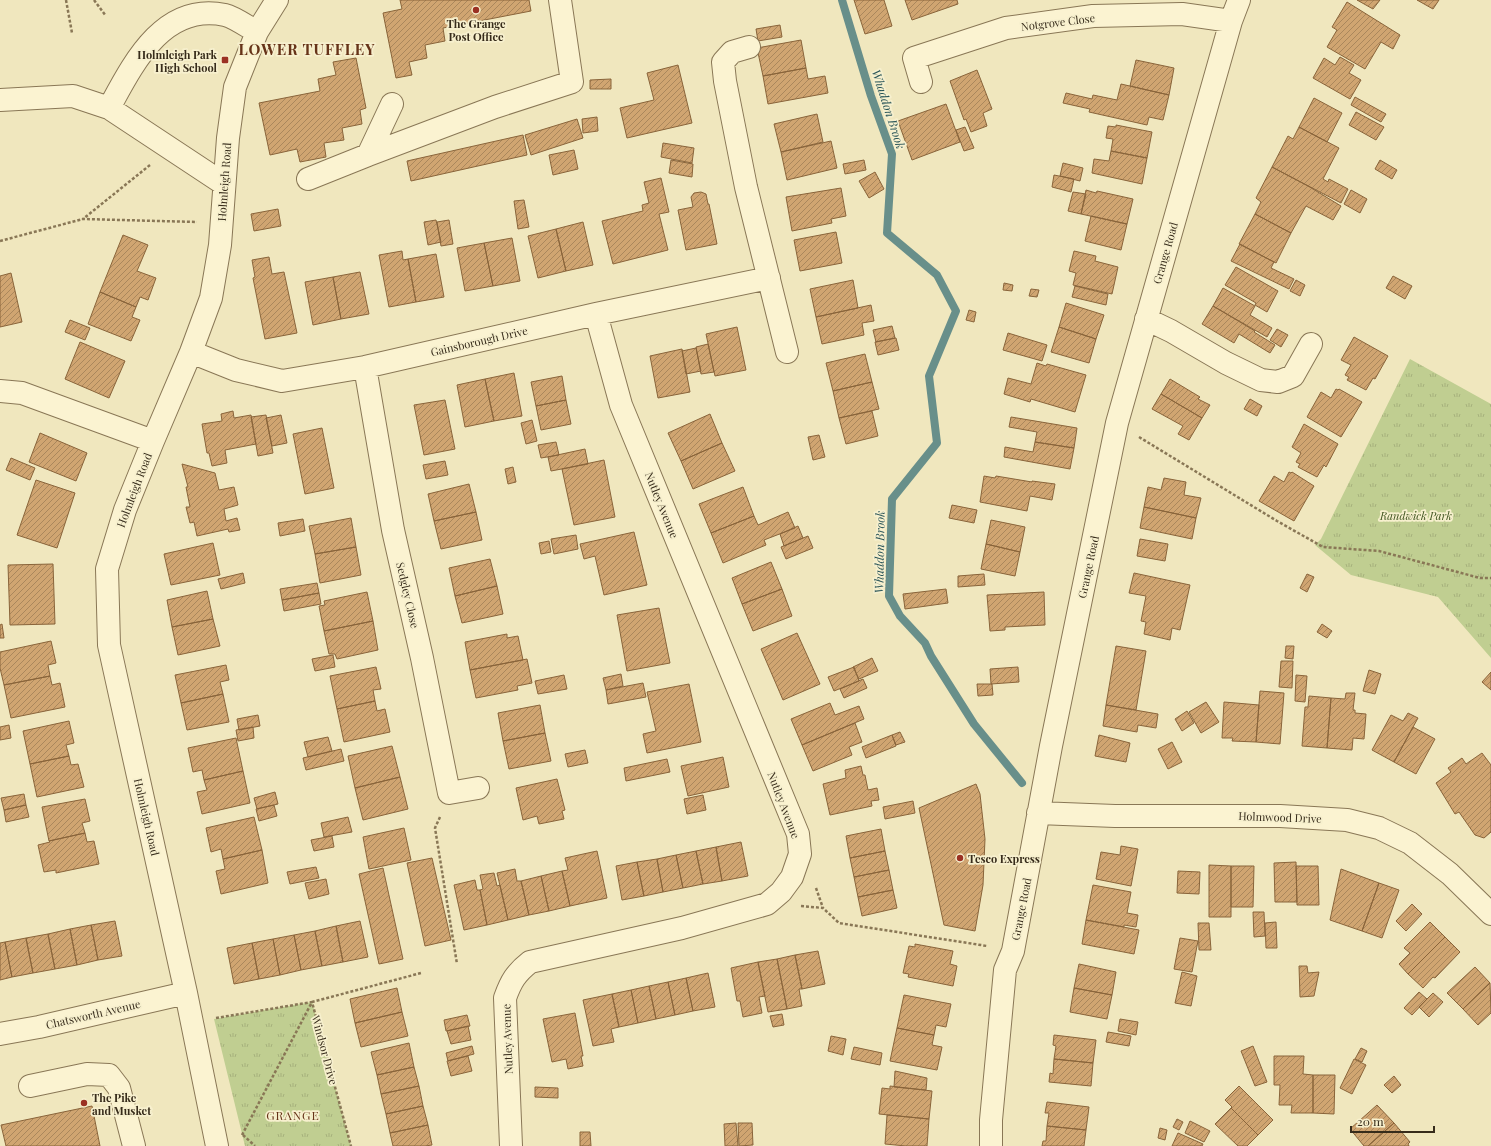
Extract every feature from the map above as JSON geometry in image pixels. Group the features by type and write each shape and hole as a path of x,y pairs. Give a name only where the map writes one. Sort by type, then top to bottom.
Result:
{"street":[{"name":"Holmleigh Road","path":"186,992 108,645 107,569 125,510 191,352 211,298 220,246 228,138 235,87 257,32 277,0"},
{"path":"308,179 495,107 572,82 560,0"},
{"name":"Grange Road","path":"990,1146 991,1120 1005,970 1013,951 1038,813 1117,423 1231,21 1239,0"},
{"path":"109,108 130,70 144,49 160,32 183,18 203,13 226,15 257,32"},
{"name":"Notgrove Close","path":"921,82 914,58 1006,28 1092,16 1182,14 1231,21"},
{"path":"749,47 732,52 724,62 725,81 746,187 787,352"},
{"path":"0,100 73,96 109,108 224,184"},
{"path":"368,155 392,104"},
{"name":"Gainsborough Drive","path":"191,352 236,370 282,382 365,367 596,314 769,278"},
{"name":"Nutley Avenue","path":"511,1146 505,998 510,984 518,971 530,962 682,928 767,904 781,892 792,877 800,854 798,834 621,405 596,314"},
{"path":"1146,319 1171,331 1226,363 1261,380 1278,382 1293,376 1311,344"},
{"name":"Sedgley Close","path":"365,367 393,530 422,658 449,793"},
{"path":"0,391 22,393 153,441"},
{"path":"449,793 478,788"},
{"name":"Holmwood Drive","path":"1038,813 1115,816 1280,816 1347,820 1379,828 1410,843 1450,874 1491,914"},
{"path":"186,992 216,1140"},
{"name":"Chatsworth Avenue","path":"0,1034 39,1027 186,992"},
{"path":"30,1086 87,1074 109,1075 119,1088 134,1146"}],"path":[{"path":"66,0 72,33"},
{"path":"94,0 106,16"},
{"path":"83,219 170,148"},
{"path":"0,241 83,219 221,222"},
{"path":"1117,423 1277,521 1323,547 1379,551 1480,578 1491,578"},
{"path":"449,793 435,828 457,964"},
{"path":"767,904 823,908 839,923 1013,951"},
{"path":"243,1135 312,1002 421,973"},
{"name":"Windsor Drive","path":"192,1023 312,1002 351,1146"},
{"path":"216,1140 243,1135"},
{"path":"243,1135 255,1146"}],"green space":[{"name":"Randwick Park","path":"1410,359 1491,404 1491,658 1438,597 1351,575 1315,545 1321,539"},
{"path":"312,1002 351,1146 245,1146 214,1019"}],"building":[{"path":"400,0 529,0 531,11 443,28 445,41 425,45 427,58 409,62 412,75 396,78 383,13 402,9"},
{"path":"854,0 884,0 892,26 865,34"},
{"path":"905,0 957,0 958,4 912,20"},
{"path":"1357,0 1380,0 1373,9"},
{"path":"1417,0 1439,0 1433,9"},
{"path":"1347,2 1400,35 1393,49 1381,42 1365,69 1327,47 1337,30 1332,27"},
{"path":"780,25 782,37 758,41 756,29"},
{"path":"801,40 806,68 763,76 757,48"},
{"path":"1340,57 1354,65 1349,73 1361,80 1350,99 1313,78 1324,58 1335,65"},
{"path":"356,58 366,108 360,110 362,124 342,128 344,140 324,143 326,157 300,162 297,149 270,155 259,103 320,91 318,79 336,75 333,62"},
{"path":"1136,60 1174,68 1169,95 1130,86"},
{"path":"678,65 692,123 627,138 620,108 654,100 647,73"},
{"path":"806,68 808,79 825,76 828,93 768,104 763,76"},
{"path":"977,70 992,109 983,113 987,126 971,132 966,119 964,120 950,81"},
{"path":"611,79 611,89 590,89 590,80"},
{"path":"1121,84 1169,95 1163,120 1149,117 1147,125 1089,112 1090,109 1063,103 1066,93 1092,99 1093,95 1117,100"},
{"path":"1355,97 1386,114 1381,122 1351,105"},
{"path":"1314,98 1342,113 1327,142 1299,127"},
{"path":"946,104 960,142 912,160 898,121"},
{"path":"1356,112 1384,127 1376,140 1349,125"},
{"path":"817,114 823,142 781,152 774,124"},
{"path":"597,117 598,131 583,133 582,119"},
{"path":"577,119 583,138 531,155 525,135"},
{"path":"1116,125 1152,132 1147,158 1111,151 1113,139 1106,138 1108,126 1116,127"},
{"path":"965,127 974,148 964,151 956,130"},
{"path":"1299,127 1339,148 1323,179 1328,182 1329,179 1348,189 1341,203 1272,167 1288,136 1293,139"},
{"path":"523,135 527,155 411,181 407,161"},
{"path":"831,141 837,168 787,180 781,152"},
{"path":"663,143 694,148 692,163 661,157"},
{"path":"574,150 578,169 553,175 549,155"},
{"path":"1111,151 1147,158 1142,184 1092,173 1094,159 1109,161"},
{"path":"671,160 693,164 692,177 669,173"},
{"path":"864,160 866,170 845,174 843,164"},
{"path":"1380,160 1397,170 1392,179 1375,169"},
{"path":"1063,163 1083,168 1080,181 1060,176"},
{"path":"1272,167 1341,206 1333,220 1306,206 1291,233 1255,214 1261,202 1256,198"},
{"path":"875,172 884,189 869,198 859,181"},
{"path":"1054,175 1074,179 1071,192 1052,187"},
{"path":"661,178 669,212 659,214 668,250 613,264 602,221 643,211 642,205 649,203 644,182"},
{"path":"841,188 846,216 831,219 832,223 792,231 786,197"},
{"path":"1086,190 1133,199 1127,224 1081,214"},
{"path":"1351,190 1367,199 1360,213 1344,204"},
{"path":"701,192 706,194 717,244 686,250 678,210 693,207 691,197 694,193"},
{"path":"1073,192 1086,194 1081,214 1068,211"},
{"path":"524,200 529,227 518,229 514,201"},
{"path":"278,209 281,226 254,231 251,214"},
{"path":"1255,214 1291,233 1276,263 1239,244"},
{"path":"1091,216 1127,224 1121,250 1085,241"},
{"path":"436,220 441,242 428,245 424,222"},
{"path":"449,220 453,244 441,246 437,222"},
{"path":"583,222 593,265 566,271 556,229"},
{"path":"556,229 566,271 538,278 528,236"},
{"path":"836,232 842,263 800,271 794,240"},
{"path":"123,235 148,245 137,271 156,278 148,300 140,297 136,307 100,292"},
{"path":"512,238 520,281 493,286 484,243"},
{"path":"484,243 493,286 465,291 457,248"},
{"path":"1240,244 1274,262 1271,268 1294,279 1289,289 1231,261"},
{"path":"402,251 403,260 408,259 416,302 389,307 379,255"},
{"path":"1074,251 1096,256 1095,261 1118,267 1112,294 1073,285 1076,273 1069,271"},
{"path":"436,254 444,297 416,302 408,259"},
{"path":"269,257 272,274 284,272 297,333 265,339 253,278 255,277 252,260"},
{"path":"1236,267 1278,291 1267,312 1255,305 1256,303 1225,285"},
{"path":"360,272 369,314 341,319 333,277"},
{"path":"11,273 22,322 0,327 0,276"},
{"path":"1393,276 1412,286 1405,299 1386,288"},
{"path":"333,277 341,319 313,325 305,282"},
{"path":"853,280 858,308 816,317 810,289"},
{"path":"1296,280 1305,285 1300,296 1290,291"},
{"path":"1004,283 1013,285 1012,291 1003,290"},
{"path":"1075,286 1108,294 1106,305 1072,297"},
{"path":"1223,288 1255,306 1250,315 1272,328 1267,337 1213,306"},
{"path":"1031,289 1039,290 1037,297 1029,296"},
{"path":"100,292 136,307 132,317 140,320 131,341 88,324"},
{"path":"1066,303 1104,315 1096,339 1059,327"},
{"path":"871,305 874,321 862,323 864,335 822,344 816,317"},
{"path":"1213,306 1255,331 1254,332 1275,345 1270,353 1239,334 1234,343 1202,324"},
{"path":"969,310 976,312 974,322 966,320"},
{"path":"70,320 90,328 85,340 65,332"},
{"path":"892,326 895,338 876,342 873,330"},
{"path":"737,327 746,370 715,376 706,334"},
{"path":"1059,327 1096,339 1089,363 1051,352"},
{"path":"1277,329 1288,335 1281,347 1270,340"},
{"path":"1008,333 1047,345 1042,361 1003,350"},
{"path":"1354,337 1388,356 1375,379 1373,378 1366,390 1347,380 1349,377 1345,375 1351,365 1341,360"},
{"path":"896,338 899,350 878,355 875,342"},
{"path":"80,342 125,361 109,398 65,379"},
{"path":"708,344 714,372 701,374 696,347"},
{"path":"696,348 701,371 686,374 682,351"},
{"path":"682,349 690,392 658,398 650,356"},
{"path":"865,354 872,382 833,391 826,363"},
{"path":"1037,363 1046,366 1047,364 1086,375 1075,412 1031,399 1030,402 1004,394 1008,378 1031,384"},
{"path":"514,373 522,416 494,421 485,379"},
{"path":"562,376 566,400 536,406 531,382"},
{"path":"485,379 494,421 465,427 457,385"},
{"path":"1170,379 1200,397 1198,399 1210,405 1202,418 1161,394"},
{"path":"872,382 879,409 839,418 833,391"},
{"path":"1336,389 1339,389 1362,402 1341,437 1307,417 1321,392 1331,398"},
{"path":"1161,394 1202,418 1189,440 1178,434 1183,426 1152,409"},
{"path":"1250,399 1262,406 1257,416 1244,409"},
{"path":"445,400 455,449 424,455 414,405"},
{"path":"566,400 571,424 541,430 536,406"},
{"path":"233,411 234,418 251,415 256,444 225,450 227,463 212,466 209,453 207,453 202,424 222,421 221,414"},
{"path":"872,411 878,436 846,444 839,418"},
{"path":"710,414 722,443 681,461 668,433"},
{"path":"266,415 273,453 258,456 251,417"},
{"path":"281,415 287,443 272,446 266,418"},
{"path":"1011,417 1077,428 1074,448 1035,442 1037,432 1009,427"},
{"path":"532,420 537,441 526,444 521,423"},
{"path":"1304,424 1338,444 1326,467 1324,465 1317,477 1298,467 1300,464 1296,462 1301,453 1292,447"},
{"path":"322,428 334,488 305,494 293,434"},
{"path":"40,433 87,453 76,481 29,462"},
{"path":"819,435 825,457 813,460 808,437"},
{"path":"556,442 559,455 541,458 538,445"},
{"path":"1035,442 1074,448 1070,469 1004,457 1005,447 1033,452"},
{"path":"722,443 735,471 693,489 681,461"},
{"path":"585,449 588,464 551,471 548,457"},
{"path":"11,458 35,468 30,480 6,470"},
{"path":"604,460 615,517 574,525 562,469"},
{"path":"445,461 448,475 426,479 423,465"},
{"path":"182,464 215,473 219,490 234,487 238,505 224,509 226,521 237,518 240,530 229,532 228,529 197,536 194,522 190,523 186,507 190,507 186,487 188,487"},
{"path":"513,467 516,482 508,484 505,469"},
{"path":"1289,472 1292,472 1314,486 1294,521 1259,501 1274,476 1284,482"},
{"path":"984,476 995,478 996,476 1055,484 1052,500 1030,496 1027,511 980,502"},
{"path":"1164,478 1186,482 1184,495 1201,498 1196,518 1144,507 1148,487 1161,490"},
{"path":"36,480 75,493 57,548 17,535"},
{"path":"469,484 476,512 434,521 428,494"},
{"path":"743,487 754,516 711,533 699,504"},
{"path":"952,505 977,510 974,523 949,518"},
{"path":"1144,507 1196,518 1192,539 1140,528"},
{"path":"476,512 482,540 441,549 434,521"},
{"path":"788,512 795,528 764,540 766,545 723,563 711,533 754,516 758,525"},
{"path":"351,518 356,547 315,554 309,526"},
{"path":"303,519 305,531 280,536 278,523"},
{"path":"991,520 1025,527 1020,552 986,544"},
{"path":"798,526 803,538 784,546 780,534"},
{"path":"634,532 647,585 604,595 595,556 584,559 580,544"},
{"path":"576,535 578,549 554,554 551,539"},
{"path":"808,536 813,548 786,559 781,547"},
{"path":"1140,539 1168,544 1165,561 1137,556"},
{"path":"549,541 551,552 541,554 539,543"},
{"path":"213,543 220,575 171,585 164,554"},
{"path":"986,544 1020,552 1015,576 981,569"},
{"path":"356,547 361,575 320,583 315,554"},
{"path":"490,559 497,586 455,596 449,568"},
{"path":"771,562 782,589 742,604 732,578"},
{"path":"53,564 55,624 10,625 8,565"},
{"path":"243,573 245,583 221,589 218,579"},
{"path":"1134,573 1190,585 1180,630 1172,628 1170,640 1144,634 1146,622 1141,621 1146,596 1129,593"},
{"path":"984,574 985,585 958,587 958,576"},
{"path":"1307,574 1314,577 1307,592 1300,588"},
{"path":"317,583 319,593 282,600 280,589"},
{"path":"497,586 503,614 462,623 455,596"},
{"path":"782,589 792,616 753,631 742,604"},
{"path":"946,589 948,603 905,609 903,594"},
{"path":"207,591 213,619 172,627 167,600"},
{"path":"367,592 373,621 324,631 319,606 325,605 324,601"},
{"path":"1044,592 1045,625 1005,627 1005,630 990,631 987,595"},
{"path":"319,593 321,604 284,611 282,600"},
{"path":"659,608 670,663 627,671 617,615"},
{"path":"213,619 220,646 178,655 172,627"},
{"path":"373,621 378,650 337,659 335,654 329,654 324,631"},
{"path":"2,624 4,638 0,638 0,625"},
{"path":"1322,624 1332,631 1327,638 1317,632"},
{"path":"797,633 820,684 783,700 761,649"},
{"path":"507,634 507,638 518,636 523,660 470,670 465,642"},
{"path":"51,641 56,663 48,665 50,676 4,685 0,668 0,652"},
{"path":"1116,646 1146,651 1136,710 1106,705"},
{"path":"1286,646 1294,646 1293,659 1285,658"},
{"path":"333,655 335,667 315,671 312,659"},
{"path":"872,658 878,671 859,679 853,667"},
{"path":"527,659 532,683 517,686 518,690 476,698 470,670"},
{"path":"1281,661 1293,661 1292,688 1279,687"},
{"path":"226,665 229,680 220,682 223,694 181,703 175,675"},
{"path":"376,667 381,689 373,690 375,701 337,709 330,676"},
{"path":"854,667 859,681 834,691 828,677"},
{"path":"1018,667 1019,682 991,684 990,669"},
{"path":"1369,670 1381,674 1375,694 1363,691"},
{"path":"1491,672 1491,690 1482,682"},
{"path":"621,674 623,686 606,690 603,678"},
{"path":"564,675 567,689 538,694 535,681"},
{"path":"1296,675 1307,676 1305,702 1295,701"},
{"path":"50,676 52,685 60,683 65,707 11,718 4,685"},
{"path":"863,679 867,688 844,698 840,689"},
{"path":"643,683 646,697 608,704 606,690"},
{"path":"689,684 701,742 647,753 643,734 656,731 647,692"},
{"path":"977,684 992,684 993,695 978,696"},
{"path":"1260,691 1284,693 1280,744 1256,742"},
{"path":"1346,693 1355,693 1353,710 1355,710 1355,713 1366,714 1364,739 1353,738 1352,750 1327,748 1331,698 1345,699"},
{"path":"223,694 229,722 187,730 181,703"},
{"path":"1309,696 1331,698 1327,748 1302,746 1305,707 1308,707"},
{"path":"375,701 377,711 385,709 390,732 344,742 337,709"},
{"path":"1206,702 1219,722 1201,733 1189,712"},
{"path":"1224,702 1259,705 1256,742 1232,741 1233,738 1222,738"},
{"path":"830,703 835,715 859,706 864,719 802,745 791,719"},
{"path":"540,705 545,733 503,741 498,713"},
{"path":"1106,705 1158,714 1156,728 1138,725 1137,732 1103,726"},
{"path":"1187,711 1194,723 1182,731 1175,719"},
{"path":"1408,713 1418,718 1394,762 1372,750 1391,715 1403,721"},
{"path":"258,715 260,726 239,730 237,719"},
{"path":"69,721 74,743 66,745 69,756 30,764 23,731"},
{"path":"855,723 862,742 849,747 852,755 813,771 802,745"},
{"path":"9,725 11,738 0,740 0,727"},
{"path":"253,727 254,738 238,741 236,730"},
{"path":"1413,727 1435,739 1416,774 1394,762"},
{"path":"900,732 905,742 896,745 892,735"},
{"path":"545,733 551,761 509,769 503,741"},
{"path":"892,735 896,746 866,758 862,747"},
{"path":"1099,735 1130,743 1126,762 1095,756"},
{"path":"328,737 332,751 308,757 304,742"},
{"path":"236,738 243,771 204,780 202,770 193,772 188,748"},
{"path":"1172,742 1182,762 1168,769 1158,749"},
{"path":"392,746 400,777 355,788 348,756"},
{"path":"341,749 344,761 306,770 303,758"},
{"path":"585,750 588,763 568,767 565,754"},
{"path":"1482,753 1491,765 1491,832 1484,838 1475,835 1459,812 1455,814 1436,783 1451,772 1448,768 1462,758 1466,764"},
{"path":"69,756 71,765 78,764 84,787 37,797 30,764"},
{"path":"723,757 729,787 688,796 681,766"},
{"path":"667,759 670,772 626,781 624,768"},
{"path":"861,766 863,775 865,775 868,790 877,788 879,800 871,801 872,806 830,815 823,784 846,778 845,770"},
{"path":"243,771 250,803 202,814 197,792 207,790 204,780"},
{"path":"400,777 408,809 363,820 355,788"},
{"path":"557,779 565,810 562,811 564,819 539,824 537,816 523,820 516,788"},
{"path":"976,784 980,794 985,839 983,885 975,931 944,925 919,808"},
{"path":"275,792 278,804 257,809 254,798"},
{"path":"24,794 26,805 4,810 1,798"},
{"path":"703,795 706,810 687,814 684,799"},
{"path":"85,799 90,821 82,823 85,833 49,841 42,807"},
{"path":"913,801 915,813 885,819 883,807"},
{"path":"26,805 29,817 6,822 4,810"},
{"path":"274,805 277,816 259,821 256,809"},
{"path":"254,817 262,850 223,859 221,849 211,852 206,828"},
{"path":"348,817 352,832 324,837 321,823"},
{"path":"404,828 411,860 369,869 363,837"},
{"path":"881,829 885,851 850,858 846,836"},
{"path":"85,833 87,842 94,841 99,864 56,873 56,870 44,872 38,845"},
{"path":"332,836 334,847 314,851 311,840"},
{"path":"741,842 748,876 722,881 716,847"},
{"path":"1121,846 1138,849 1131,886 1096,879 1101,852 1120,855"},
{"path":"716,847 722,881 703,884 696,851"},
{"path":"262,850 268,883 221,894 216,871 225,869 223,859"},
{"path":"597,851 607,898 570,906 562,871 568,870 565,858"},
{"path":"696,851 703,884 683,888 676,855"},
{"path":"885,851 889,870 854,877 850,858"},
{"path":"676,855 683,888 663,892 657,859"},
{"path":"432,858 451,940 425,946 407,863"},
{"path":"657,859 663,892 644,896 637,862"},
{"path":"637,862 644,896 622,900 616,866"},
{"path":"1296,862 1297,902 1275,902 1274,863"},
{"path":"1209,865 1231,866 1231,917 1209,917"},
{"path":"1231,866 1254,866 1253,907 1231,907"},
{"path":"1296,866 1318,866 1319,905 1297,905"},
{"path":"316,867 319,878 290,884 287,872"},
{"path":"383,868 403,959 379,964 359,874"},
{"path":"515,869 517,881 521,881 529,915 508,920 497,873"},
{"path":"1341,869 1379,883 1362,931 1330,920"},
{"path":"889,870 893,890 858,897 854,877"},
{"path":"562,871 570,906 549,911 541,876"},
{"path":"1178,871 1200,872 1199,894 1177,893"},
{"path":"494,873 497,886 500,885 508,920 487,925 480,890 483,889 480,875"},
{"path":"541,876 549,911 529,915 521,881"},
{"path":"326,879 329,894 309,899 305,883"},
{"path":"475,880 477,890 480,890 487,925 464,930 454,885"},
{"path":"1379,883 1399,890 1382,938 1362,931"},
{"path":"1093,885 1131,892 1127,913 1138,915 1136,927 1124,925 1124,927 1086,920"},
{"path":"893,890 897,908 862,916 858,897"},
{"path":"1412,904 1422,914 1406,931 1396,921"},
{"path":"1253,912 1264,912 1265,936 1254,937"},
{"path":"1086,920 1139,930 1134,954 1082,944"},
{"path":"115,921 122,956 98,960 91,925"},
{"path":"360,921 368,957 343,962 336,926"},
{"path":"1276,922 1277,948 1266,948 1265,923"},
{"path":"1430,922 1445,937 1408,974 1399,964 1410,953 1404,948"},
{"path":"1198,923 1209,923 1211,950 1199,950"},
{"path":"91,925 98,960 77,965 70,929"},
{"path":"336,926 343,962 322,966 315,931"},
{"path":"70,929 77,965 55,969 48,934"},
{"path":"315,931 322,966 301,970 294,935"},
{"path":"48,934 55,969 33,973 26,938"},
{"path":"294,935 301,970 280,975 273,939"},
{"path":"1445,937 1460,952 1435,978 1433,977 1423,988 1408,974"},
{"path":"26,938 33,973 12,977 5,942"},
{"path":"1180,938 1198,941 1192,972 1174,969"},
{"path":"273,939 280,975 259,979 252,943"},
{"path":"5,942 12,977 0,980 0,943"},
{"path":"252,943 259,979 234,984 227,948"},
{"path":"915,944 953,951 950,964 957,966 953,986 908,977 909,974 903,973 909,946 915,947"},
{"path":"818,951 825,984 802,989 795,955"},
{"path":"795,955 802,989 799,989 802,1006 787,1009 777,959"},
{"path":"777,959 787,1009 768,1012 758,962"},
{"path":"758,962 765,996 759,997 762,1013 743,1017 740,1001 737,1001 731,968"},
{"path":"1079,964 1116,972 1112,995 1074,988"},
{"path":"1299,966 1307,966 1308,973 1319,972 1314,996 1300,997"},
{"path":"1475,967 1490,983 1463,1009 1447,993"},
{"path":"1182,972 1197,976 1191,1006 1175,1003"},
{"path":"708,973 715,1007 693,1011 686,978"},
{"path":"686,978 693,1011 675,1015 668,982"},
{"path":"668,982 675,1015 656,1019 649,986"},
{"path":"1490,983 1491,1013 1478,1025 1463,1009"},
{"path":"649,986 656,1019 638,1023 631,990"},
{"path":"397,988 402,1012 355,1023 350,999"},
{"path":"1074,988 1112,995 1107,1019 1070,1012"},
{"path":"631,990 638,1023 619,1027 612,994"},
{"path":"1419,992 1427,999 1412,1015 1404,1008"},
{"path":"1433,993 1443,1002 1429,1017 1419,1007"},
{"path":"612,994 619,1027 611,1029 614,1042 593,1046 583,1000"},
{"path":"904,995 951,1004 946,1027 936,1025 934,1035 897,1028"},
{"path":"402,1012 408,1036 361,1047 355,1023"},
{"path":"575,1013 583,1056 581,1056 583,1066 568,1069 566,1059 552,1062 543,1019"},
{"path":"782,1014 784,1025 773,1027 770,1016"},
{"path":"467,1015 470,1026 446,1031 444,1020"},
{"path":"1120,1019 1138,1022 1136,1035 1118,1031"},
{"path":"468,1026 471,1040 451,1044 447,1031"},
{"path":"897,1028 934,1035 932,1045 942,1047 937,1070 890,1061"},
{"path":"1108,1032 1131,1036 1129,1046 1106,1042"},
{"path":"1054,1035 1096,1040 1093,1063 1054,1059 1056,1046 1053,1045"},
{"path":"831,1036 846,1039 843,1055 828,1051"},
{"path":"409,1043 414,1067 377,1075 371,1052"},
{"path":"472,1046 474,1054 448,1061 446,1053"},
{"path":"1253,1046 1267,1082 1255,1086 1241,1051"},
{"path":"854,1047 882,1053 880,1065 851,1059"},
{"path":"1361,1048 1367,1051 1362,1062 1355,1059"},
{"path":"468,1056 472,1071 451,1076 447,1061"},
{"path":"1274,1056 1304,1056 1303,1074 1313,1075 1313,1113 1291,1113 1292,1105 1279,1105 1280,1085 1274,1085"},
{"path":"1054,1059 1093,1063 1091,1086 1049,1082 1050,1073 1053,1074"},
{"path":"1354,1059 1366,1065 1352,1094 1340,1088"},
{"path":"414,1067 419,1086 381,1094 377,1075"},
{"path":"895,1071 927,1078 926,1090 894,1087"},
{"path":"1313,1075 1335,1075 1334,1114 1313,1113"},
{"path":"1394,1076 1401,1085 1392,1093 1384,1085"},
{"path":"419,1086 423,1106 386,1114 381,1094"},
{"path":"890,1086 932,1091 929,1119 879,1114 882,1088 890,1089"},
{"path":"1239,1086 1273,1120 1258,1135 1225,1100"},
{"path":"535,1087 558,1088 558,1098 535,1097"},
{"path":"1047,1102 1089,1107 1086,1130 1047,1126 1049,1113 1045,1113"},
{"path":"1377,1105 1394,1123 1368,1146 1364,1146 1350,1129"},
{"path":"92,1106 100,1146 6,1146 1,1125"},
{"path":"423,1106 428,1125 390,1133 386,1114"},
{"path":"1231,1108 1258,1135 1247,1146 1238,1146 1215,1124"},
{"path":"887,1115 929,1119 927,1146 885,1144"},
{"path":"1177,1119 1183,1122 1179,1130 1173,1127"},
{"path":"1190,1121 1210,1131 1204,1142 1185,1133"},
{"path":"736,1123 738,1146 725,1146 724,1124"},
{"path":"738,1123 752,1123 753,1145 739,1146"},
{"path":"1394,1123 1410,1142 1408,1144 1409,1146 1368,1146"},
{"path":"428,1125 432,1145 393,1146 390,1133"},
{"path":"1047,1126 1086,1130 1084,1146 1042,1146 1043,1141 1046,1141"},
{"path":"1160,1128 1167,1130 1165,1140 1158,1138"},
{"path":"580,1132 590,1132 591,1146 580,1146"},
{"path":"1178,1133 1203,1144 1202,1146 1172,1146"}],"waterway":[{"name":"Whaddon Brook","path":"842,0 871,96 892,154 887,233 937,275 956,311 929,376 937,443 892,499 889,596 900,616 925,643 931,656 974,724 1022,783"}],"place":[{"name":"The Grange Post Office","path":"476,10"},
{"name":"Holmleigh Park High School","path":"225,60"},
{"name":"Tesco Express","path":"960,858"},
{"name":"The Pike and Musket","path":"84,1103"}],"district":[{"name":"LOWER TUFFLEY","path":"307,49"},
{"name":"GRANGE","path":"293,1115"}]}
